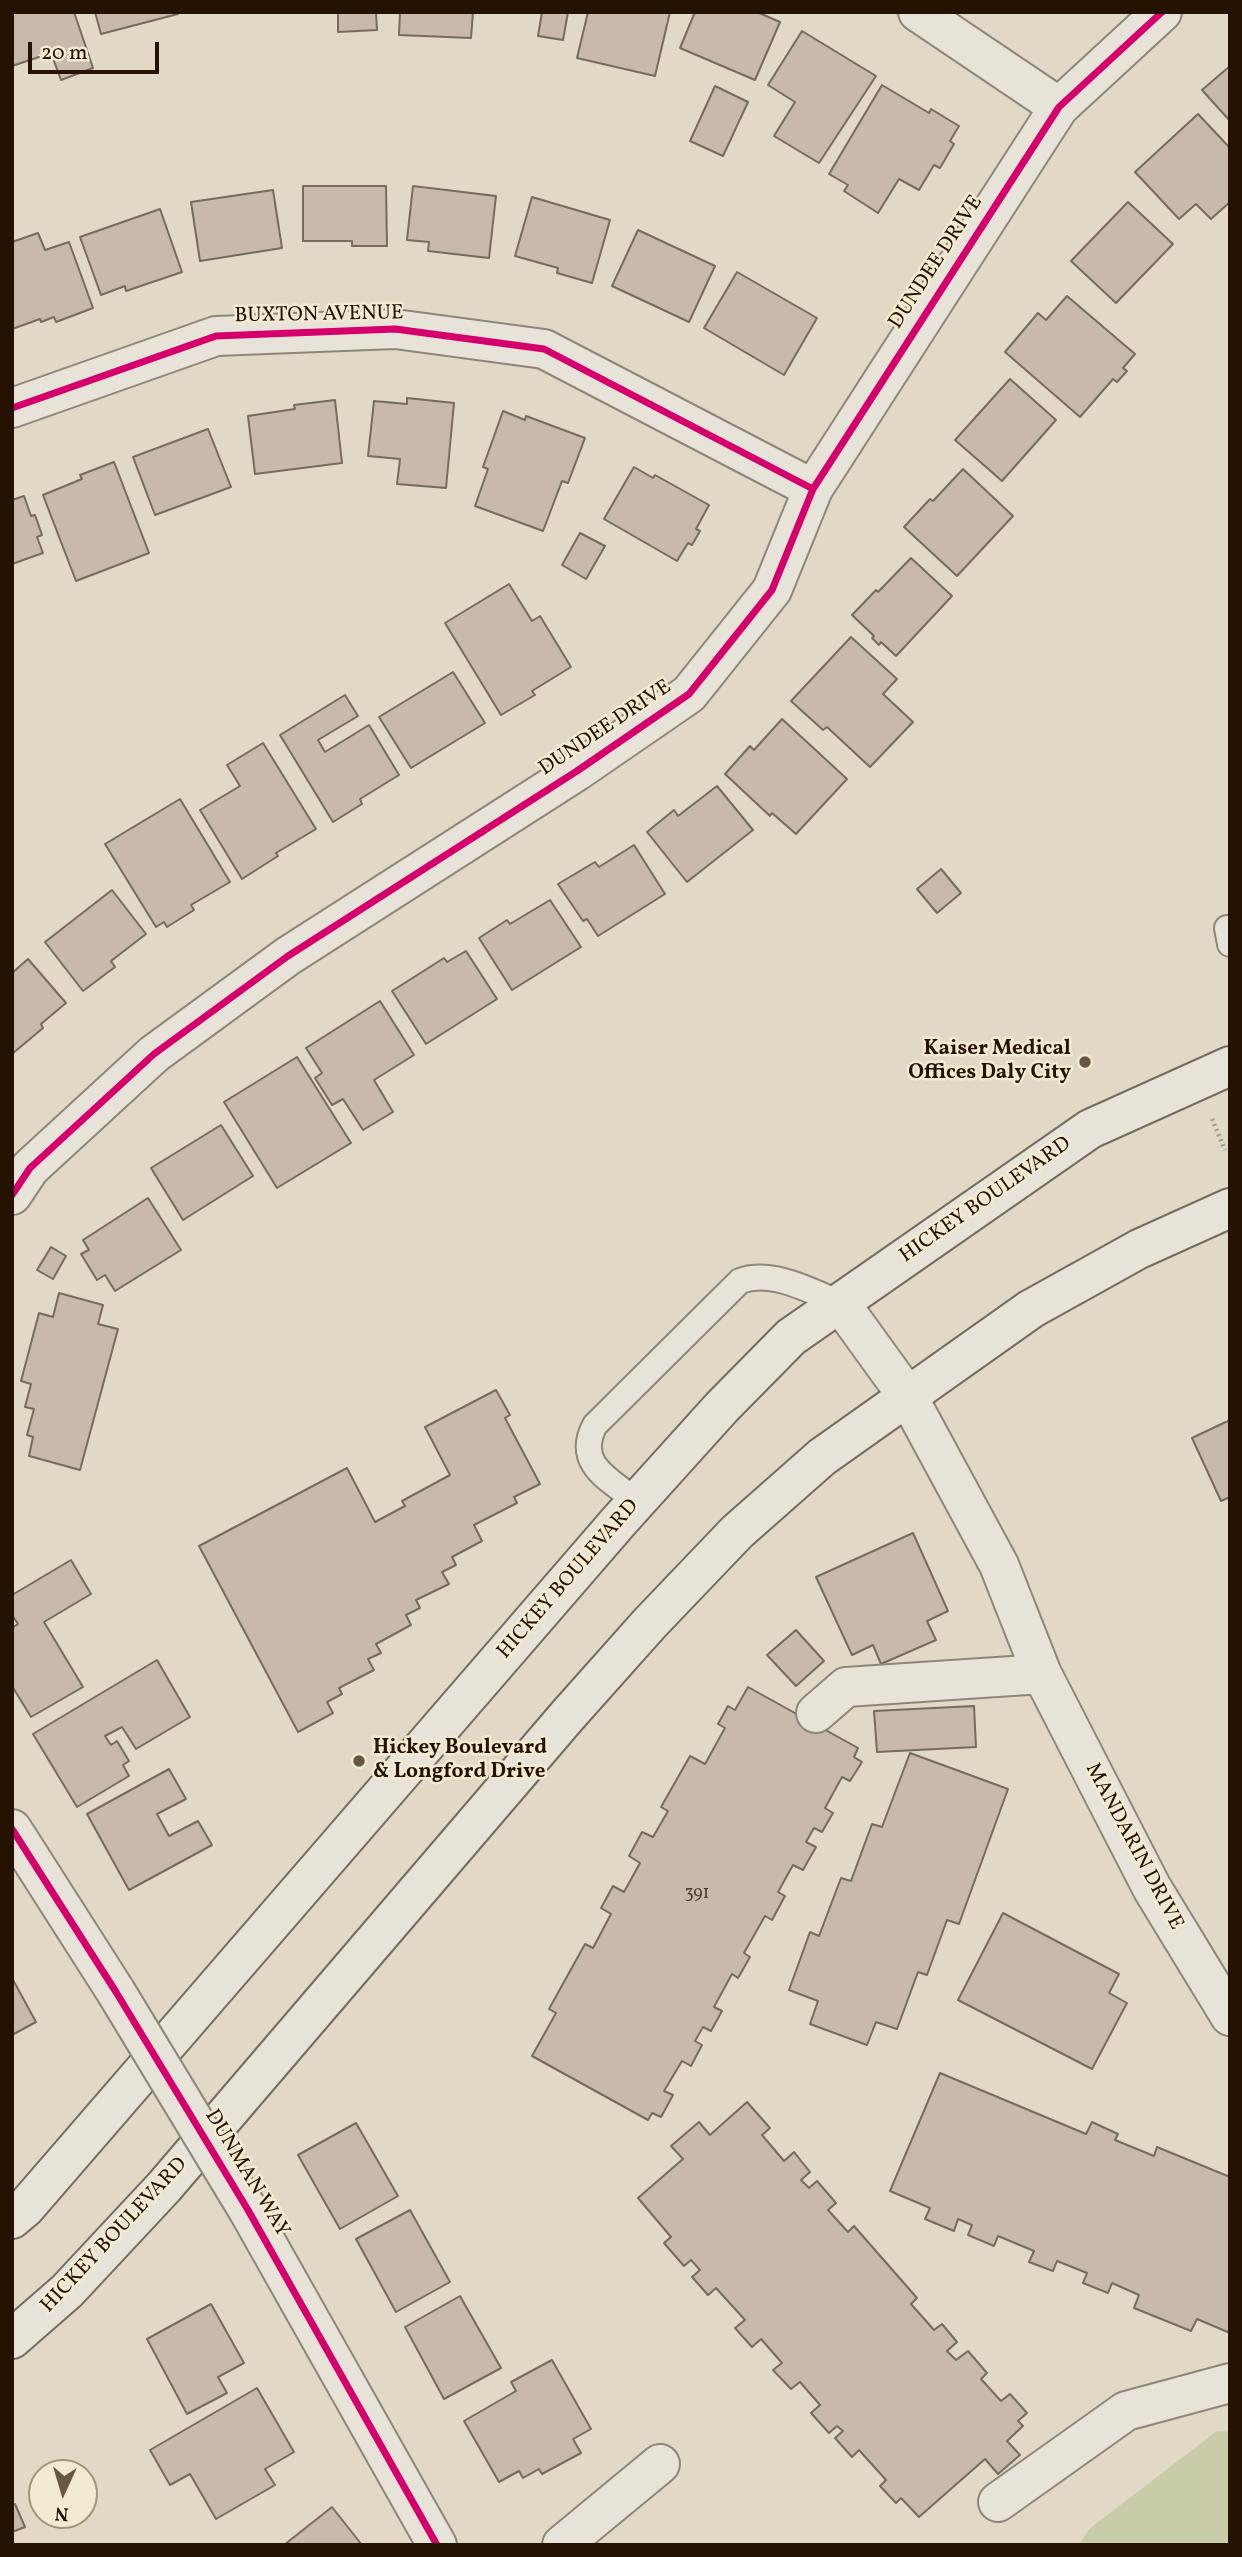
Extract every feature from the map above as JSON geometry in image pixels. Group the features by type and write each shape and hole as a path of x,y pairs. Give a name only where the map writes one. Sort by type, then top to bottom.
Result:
{"street":[{"path":"918,12 1059,107"},
{"name":"DUNDEE DRIVE","path":"12,1195 30,1168 154,1054 288,956 577,771 689,694 772,590 813,489 1059,107 1162,12"},
{"name":"BUXTON AVENUE","path":"12,408 216,336 395,329 544,349 813,489"},
{"name":"HICKEY BOULEVARD","path":"12,2219 25,2208 637,1501 722,1407 791,1337 1090,1129 1230,1066"},
{"name":"HICKEY BOULEVARD","path":"12,2339 67,2291 156,2196 650,1623 737,1532 822,1457 1031,1309 1139,1249 1230,1208"},
{"name":"MANDARIN DRIVE","path":"840,1303 908,1397 999,1565 1042,1674 1152,1888 1230,2016"},
{"path":"816,1713 846,1687 1042,1674"},
{"name":"DUNMAN WAY","path":"12,1829 116,1992 248,2210 437,2545"},
{"path":"998,2502 1126,2411 1230,2383"},
{"path":"562,2545 660,2464"}],"lane":[{"path":"637,1501 598,1472 588,1452 588,1438 595,1425 740,1281 752,1276 790,1283 840,1303"}],"path":[{"path":"1210,1113 1225,1150"}],"green space":[{"path":"1217,2431 1230,2432 1230,2545 1079,2545 1089,2529"}],"building":[{"path":"12,12 74,12 93,68 61,80 51,53 12,66"},
{"path":"95,12 177,12 178,14 101,34"},
{"path":"338,12 376,12 377,30 338,32"},
{"path":"400,12 473,12 471,38 399,35"},
{"path":"542,12 568,12 563,40 538,36"},
{"path":"588,12 670,12 655,76 577,58"},
{"path":"695,12 757,12 780,22 755,80 680,48"},
{"path":"802,31 876,76 819,163 774,136 795,102 768,85"},
{"path":"1230,66 1230,121 1202,90"},
{"path":"882,85 929,113 931,109 959,126 950,141 954,144 940,168 934,165 919,190 899,179 878,213 844,191 848,185 829,174"},
{"path":"715,86 748,102 723,156 690,141"},
{"path":"1198,114 1230,148 1230,202 1211,219 1196,204 1179,219 1135,172"},
{"path":"303,186 386,186 387,246 352,246 352,241 303,241"},
{"path":"413,186 496,196 489,258 428,251 429,242 407,240"},
{"path":"273,190 282,248 200,261 191,202"},
{"path":"532,197 610,220 592,283 557,273 558,268 515,256"},
{"path":"1128,202 1173,244 1116,303 1071,261"},
{"path":"160,209 182,272 126,291 125,286 101,295 80,237"},
{"path":"638,230 715,266 689,322 612,286"},
{"path":"38,233 45,250 69,242 93,308 56,322 54,317 41,322 40,319 12,329 12,242"},
{"path":"737,272 817,318 784,375 704,328"},
{"path":"1067,296 1135,354 1123,368 1127,371 1117,382 1113,379 1080,417 1005,352 1038,313 1046,320"},
{"path":"1010,379 1056,420 1002,481 955,440"},
{"path":"407,398 454,403 446,488 397,484 400,459 368,456 374,401 407,404"},
{"path":"335,400 342,463 255,474 248,416 295,409 294,405"},
{"path":"503,411 525,420 526,416 585,438 568,483 562,481 543,531 475,506 488,469 483,467"},
{"path":"208,429 231,487 155,515 133,457"},
{"path":"114,462 149,553 76,581 43,495 82,479 80,475"},
{"path":"634,467 653,478 655,475 709,505 696,529 700,531 692,545 688,543 677,561 604,519"},
{"path":"963,469 1013,516 957,576 904,527"},
{"path":"24,496 42,535 37,537 43,553 12,564 12,500"},
{"path":"580,533 605,546 586,579 562,565"},
{"path":"911,558 952,596 896,656 881,642 879,645 872,638 874,636 852,615"},
{"path":"509,584 532,621 540,616 571,667 532,691 535,695 501,715 445,623"},
{"path":"851,637 897,679 883,694 913,722 870,767 827,727 823,730 791,701"},
{"path":"453,672 485,723 411,768 379,717"},
{"path":"345,695 358,716 318,740 325,752 369,725 399,775 360,799 362,804 333,822 280,735"},
{"path":"782,719 847,779 796,834 772,813 770,816 725,774 750,746 754,750"},
{"path":"263,743 316,829 276,853 278,856 242,879 200,810 240,786 227,765"},
{"path":"717,786 753,830 687,882 647,832 674,810 678,816"},
{"path":"180,799 230,882 191,905 194,910 167,927 164,922 156,927 105,844"},
{"path":"634,845 665,894 598,936 587,919 583,921 558,884 595,862 599,867"},
{"path":"941,869 961,893 937,913 917,889"},
{"path":"112,890 146,934 111,961 115,967 83,991 45,942"},
{"path":"550,900 581,947 512,990 479,938 507,920 510,924"},
{"path":"466,951 497,999 426,1044 392,991 444,958 447,962"},
{"path":"28,959 66,1003 41,1024 43,1028 12,1054 12,973"},
{"path":"380,1001 414,1055 374,1080 393,1112 363,1130 343,1099 332,1105 315,1078 322,1073 306,1048"},
{"path":"297,1057 351,1143 277,1188 224,1102"},
{"path":"221,1125 253,1176 183,1220 151,1168"},
{"path":"148,1198 181,1250 115,1291 105,1275 97,1280 81,1254 89,1250 83,1240"},
{"path":"51,1247 66,1256 53,1279 37,1270"},
{"path":"59,1293 103,1305 98,1324 118,1329 80,1470 29,1456 33,1437 27,1435 34,1409 25,1407 31,1384 21,1381 39,1313 53,1317"},
{"path":"496,1390 510,1415 505,1418 540,1484 514,1497 517,1503 474,1525 482,1541 452,1557 456,1565 442,1572 449,1584 416,1600 420,1608 406,1615 411,1625 376,1644 381,1653 368,1659 374,1670 339,1688 342,1694 327,1702 333,1713 298,1732 199,1546 347,1468 375,1522 405,1506 402,1501 450,1475 425,1427"},
{"path":"1230,1420 1230,1497 1221,1501 1192,1438"},
{"path":"913,1533 948,1611 927,1621 936,1640 881,1664 873,1645 852,1655 816,1577"},
{"path":"71,1560 91,1594 44,1622 83,1687 31,1717 12,1686 12,1628 18,1624 12,1615 12,1595"},
{"path":"796,1630 824,1661 796,1686 767,1655"},
{"path":"157,1660 190,1717 136,1749 122,1727 105,1736 111,1745 117,1741 129,1761 123,1765 129,1776 77,1807 33,1734"},
{"path":"748,1687 858,1748 854,1757 862,1762 850,1781 842,1777 825,1808 833,1813 822,1832 814,1828 806,1842 816,1847 803,1870 793,1865 778,1892 785,1896 772,1920 765,1916 744,1953 750,1957 738,1978 732,1974 714,2007 722,2011 711,2031 703,2027 695,2041 702,2045 691,2066 682,2061 664,2091 673,2095 661,2117 652,2113 648,2120 532,2056 556,2013 549,2009 585,1944 593,1948 611,1914 601,1908 613,1886 624,1892 640,1863 629,1856 642,1832 653,1837 668,1811 661,1807 690,1756 705,1764 725,1728 718,1724 728,1706 735,1710"},
{"path":"974,1706 976,1747 877,1752 874,1711"},
{"path":"910,1753 1008,1789 959,1924 947,1920 927,1975 918,1972 897,2029 876,2022 867,2045 810,2024 818,2001 789,1990 810,1932 819,1936 841,1878 851,1881 872,1824 882,1827"},
{"path":"169,1769 186,1799 157,1814 169,1836 198,1821 212,1845 129,1890 87,1814"},
{"path":"1003,1913 1119,1974 1109,1993 1127,2003 1092,2069 958,2000"},
{"path":"12,1978 36,2022 12,2035"},
{"path":"940,2073 1086,2134 1092,2122 1118,2134 1115,2140 1154,2156 1157,2147 1230,2177 1230,2333 1197,2319 1191,2331 1134,2308 1139,2295 1112,2283 1108,2293 1083,2283 1087,2273 1057,2261 1053,2271 1029,2262 1034,2251 998,2236 994,2246 968,2235 972,2225 958,2219 954,2231 925,2219 930,2208 890,2191"},
{"path":"747,2102 770,2128 762,2135 784,2161 794,2152 810,2172 801,2180 809,2188 817,2181 836,2203 828,2210 848,2232 854,2226 917,2298 911,2304 934,2330 942,2324 957,2342 947,2351 956,2360 968,2351 987,2373 981,2379 1001,2401 1010,2394 1027,2413 1018,2421 1023,2426 1007,2441 1020,2455 998,2474 985,2459 919,2517 901,2498 896,2503 880,2486 886,2480 859,2450 852,2457 835,2438 843,2431 837,2426 829,2433 811,2413 820,2405 800,2382 791,2389 773,2370 782,2363 761,2339 752,2347 735,2328 745,2320 716,2288 708,2295 692,2277 700,2270 691,2260 684,2266 664,2243 671,2237 638,2198 683,2159 671,2146 699,2122 710,2135"},
{"path":"356,2123 398,2196 340,2229 298,2155"},
{"path":"410,2210 450,2282 396,2312 356,2239"},
{"path":"460,2296 501,2368 444,2399 405,2327"},
{"path":"211,2304 244,2363 218,2377 227,2393 187,2414 147,2339"},
{"path":"552,2360 591,2429 573,2439 581,2453 542,2474 539,2469 523,2478 519,2471 499,2482 464,2421 516,2391 511,2382"},
{"path":"257,2388 294,2452 265,2469 275,2485 216,2519 190,2474 170,2485 150,2450"},
{"path":"15,2504 25,2527 12,2532 12,2505"},
{"path":"332,2507 362,2545 284,2545"}],"cycle path":[{"path":"12,1195 30,1168 154,1054 288,956 577,771 689,694 772,590 813,489 1059,107 1162,12"},
{"path":"12,408 216,336 395,329 544,349 813,489"},
{"path":"12,1829 116,1992 248,2210 437,2545"}],"place":[{"name":"Kaiser Medical Offices Daly City","path":"1085,1062"},
{"name":"Hickey Boulevard & Longford Drive","path":"359,1761"}]}
